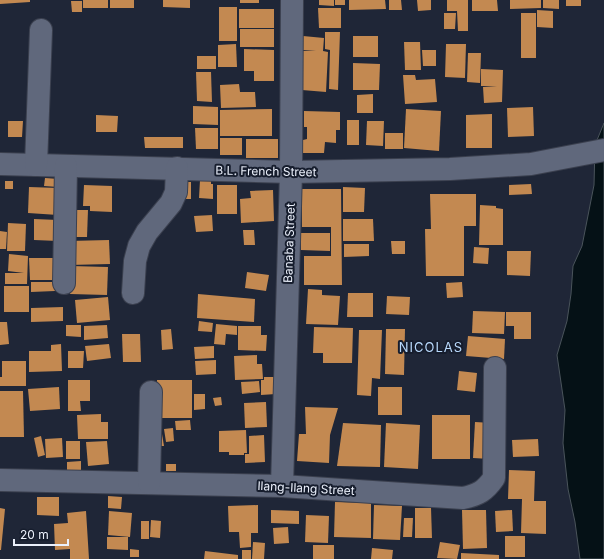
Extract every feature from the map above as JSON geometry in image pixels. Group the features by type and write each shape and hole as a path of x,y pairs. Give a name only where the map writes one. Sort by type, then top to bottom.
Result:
{"street":[{"name":"Banaba Street","path":"282,486 291,172 292,0"},
{"path":"36,165 41,30"},
{"name":"B.L. French Street","path":"0,164 291,172 457,169 531,164 604,150"},
{"path":"64,283 66,166"},
{"path":"133,293 135,261 139,246 146,232 172,204 176,192 177,168"},
{"name":"Ilang-Ilang Street","path":"0,480 282,486 463,498 473,496 487,489 494,478 494,368"},
{"path":"150,483 151,392"}],"shaded area":[{"path":"604,123 604,559 580,559 575,522 568,489 563,443 565,410 557,355 567,321 573,266 582,246 594,185 595,145"}],"building":[{"path":"0,0 30,0 30,2 0,4"},
{"path":"83,0 108,0 108,8 83,8"},
{"path":"110,0 134,0 134,8 110,8"},
{"path":"163,0 190,0 190,8 163,7"},
{"path":"240,0 259,0 259,3 240,3"},
{"path":"319,0 334,0 334,6 319,5"},
{"path":"335,0 345,0 345,5 335,5"},
{"path":"349,0 385,0 386,9 349,10"},
{"path":"389,0 401,0 402,10 389,10"},
{"path":"417,0 431,0 431,10 418,11"},
{"path":"447,0 468,0 468,31 458,31 457,11 447,11"},
{"path":"472,0 497,0 498,11 472,11"},
{"path":"510,0 541,0 541,8 510,9"},
{"path":"543,0 559,0 559,9 543,8"},
{"path":"566,0 581,0 581,6 566,6"},
{"path":"71,1 82,1 82,12 72,12"},
{"path":"219,7 237,7 237,41 219,41"},
{"path":"318,8 341,8 341,28 319,28"},
{"path":"239,9 274,9 274,28 239,28"},
{"path":"537,10 553,11 553,28 537,27"},
{"path":"444,13 456,13 455,29 444,29"},
{"path":"521,13 536,13 536,58 521,58"},
{"path":"240,29 274,29 274,47 240,47"},
{"path":"325,32 340,32 338,90 329,89 330,50 325,49"},
{"path":"303,36 324,38 323,51 328,52 326,92 302,90 302,51 316,51 302,50"},
{"path":"353,36 378,36 378,57 353,57"},
{"path":"404,42 420,42 421,70 405,70"},
{"path":"236,44 237,67 218,67 218,45"},
{"path":"446,44 466,44 465,78 445,77"},
{"path":"244,49 274,50 274,81 254,81 254,71 244,71"},
{"path":"422,50 436,50 436,66 423,66"},
{"path":"468,53 481,53 480,83 467,82"},
{"path":"197,56 216,56 216,69 197,69"},
{"path":"353,63 380,64 379,90 353,90"},
{"path":"481,69 503,70 502,102 484,103 483,87 497,86 481,86"},
{"path":"196,72 211,72 212,102 197,101"},
{"path":"403,75 415,75 416,80 435,79 437,102 405,104"},
{"path":"239,84 240,92 255,92 256,107 221,108 220,85"},
{"path":"373,94 373,113 357,113 357,95"},
{"path":"193,106 218,107 218,125 193,124"},
{"path":"533,107 534,136 508,137 507,108"},
{"path":"272,109 272,136 220,136 220,110"},
{"path":"406,109 441,111 439,151 404,148"},
{"path":"304,111 340,112 340,130 336,130 336,143 325,142 324,153 303,153 303,140 307,139 307,127 304,127"},
{"path":"492,114 492,148 466,148 466,115"},
{"path":"96,115 118,116 117,132 96,132"},
{"path":"347,120 359,120 359,145 347,145"},
{"path":"8,121 23,121 22,137 8,137"},
{"path":"367,121 384,121 383,146 366,145"},
{"path":"195,128 218,128 218,149 196,149"},
{"path":"385,133 403,133 403,149 385,149"},
{"path":"144,137 183,137 183,148 145,148"},
{"path":"220,138 242,138 242,155 220,155"},
{"path":"246,139 278,139 278,158 246,158"},
{"path":"45,178 59,179 58,187 44,186"},
{"path":"200,180 211,181 211,184 213,184 213,199 199,198"},
{"path":"5,181 13,181 13,189 5,189"},
{"path":"180,182 191,182 191,199 180,199"},
{"path":"531,184 532,194 509,195 509,185"},
{"path":"84,185 112,186 112,212 90,211 90,206 83,206"},
{"path":"217,185 237,185 237,214 217,214"},
{"path":"29,187 59,188 58,215 28,213"},
{"path":"343,187 365,188 364,212 343,212"},
{"path":"302,189 341,189 342,285 304,285 304,256 331,256 331,227 302,227"},
{"path":"273,190 274,221 241,223 240,199 251,198 250,191"},
{"path":"430,194 476,194 476,226 464,226 464,276 426,276 425,229 431,229"},
{"path":"480,205 496,206 496,208 503,209 503,245 479,245"},
{"path":"74,210 88,210 87,237 74,237"},
{"path":"212,215 213,231 196,232 194,216"},
{"path":"34,219 58,220 58,241 34,240"},
{"path":"343,219 373,219 374,241 343,241"},
{"path":"8,223 26,224 25,251 7,251"},
{"path":"243,230 254,230 255,245 244,245"},
{"path":"0,231 7,232 6,249 0,249"},
{"path":"301,233 330,233 330,251 301,250"},
{"path":"109,240 110,264 69,265 68,241"},
{"path":"391,241 405,241 405,254 392,254"},
{"path":"344,244 369,244 369,256 344,257"},
{"path":"474,247 489,248 488,264 473,263"},
{"path":"507,251 531,251 530,276 507,275"},
{"path":"9,254 28,256 27,284 5,284 5,273 24,273 8,271"},
{"path":"29,258 63,258 63,280 30,280"},
{"path":"71,266 108,267 107,295 70,294"},
{"path":"247,272 269,275 266,291 245,288"},
{"path":"31,282 54,282 55,291 31,292"},
{"path":"462,282 463,297 447,298 446,283"},
{"path":"4,286 29,286 29,312 4,312"},
{"path":"308,289 322,290 322,295 340,296 338,325 306,324"},
{"path":"348,293 373,293 373,317 347,317"},
{"path":"198,294 255,299 254,322 197,318"},
{"path":"387,296 410,297 409,315 386,314"},
{"path":"108,297 110,320 77,323 75,300"},
{"path":"63,307 63,321 31,322 31,308"},
{"path":"473,311 505,312 504,334 472,333"},
{"path":"506,312 531,312 531,339 514,339 514,326 506,326"},
{"path":"199,321 213,323 212,332 198,331"},
{"path":"0,322 7,322 9,344 0,345"},
{"path":"216,324 237,326 237,335 226,334 225,345 214,344"},
{"path":"66,325 81,325 81,337 66,336"},
{"path":"107,325 108,338 84,340 84,326"},
{"path":"238,326 261,326 261,335 267,335 266,351 238,350"},
{"path":"314,327 353,328 352,363 323,363 323,353 313,353"},
{"path":"171,329 173,349 162,350 161,330"},
{"path":"386,329 405,329 404,375 385,374"},
{"path":"359,330 382,330 380,379 372,378 371,396 357,395"},
{"path":"122,334 140,334 141,362 123,362"},
{"path":"468,336 505,339 504,359 466,356"},
{"path":"61,344 62,371 29,372 29,351 51,351 51,345"},
{"path":"109,344 111,358 87,361 85,346"},
{"path":"214,346 214,358 195,359 194,347"},
{"path":"68,351 84,351 83,368 68,368"},
{"path":"257,355 257,364 262,364 263,379 235,380 234,356"},
{"path":"216,360 216,374 196,375 195,361"},
{"path":"2,361 26,361 26,386 0,386 0,377 2,377"},
{"path":"459,371 477,373 475,392 457,390"},
{"path":"264,377 275,377 276,394 261,395 261,380 264,380"},
{"path":"68,380 90,380 90,401 80,401 81,411 68,411"},
{"path":"157,380 192,380 192,418 158,418"},
{"path":"259,381 260,392 242,394 241,382"},
{"path":"59,387 60,409 30,411 28,389"},
{"path":"378,387 402,387 402,415 378,415"},
{"path":"0,391 23,391 24,437 0,437"},
{"path":"194,394 205,394 205,409 194,410"},
{"path":"221,397 222,405 215,406 213,398"},
{"path":"266,402 267,427 245,428 244,403"},
{"path":"305,407 338,408 330,435 329,463 297,461 299,434 306,434"},
{"path":"101,414 101,422 108,422 108,439 78,439 77,415"},
{"path":"432,415 470,415 470,459 432,459"},
{"path":"190,420 191,430 176,430 175,421"},
{"path":"475,422 492,423 490,459 473,458"},
{"path":"343,423 381,425 380,467 337,466"},
{"path":"386,423 420,425 418,469 384,467"},
{"path":"173,428 174,441 166,442 164,429"},
{"path":"246,430 247,453 244,453 244,455 229,455 229,452 219,452 219,431"},
{"path":"162,434 164,446 154,446 156,435"},
{"path":"264,435 265,462 245,463 245,454 249,454 249,436"},
{"path":"41,436 45,455 38,457 34,438"},
{"path":"62,438 63,457 46,458 45,439"},
{"path":"538,439 539,456 513,457 512,440"},
{"path":"66,441 80,441 80,459 66,459"},
{"path":"107,441 109,464 88,466 86,442"},
{"path":"81,461 81,472 67,473 67,462"},
{"path":"166,464 176,464 176,471 166,471"},
{"path":"509,470 535,471 534,501 546,501 546,534 521,533 522,499 508,499"},
{"path":"108,496 122,497 121,509 108,508"},
{"path":"37,497 59,497 59,516 37,515"},
{"path":"335,502 371,503 371,538 334,537"},
{"path":"258,505 258,533 251,533 251,547 240,548 239,532 229,532 228,506"},
{"path":"374,505 402,506 400,540 373,539"},
{"path":"0,508 5,509 1,550 0,550"},
{"path":"415,508 431,508 432,538 415,538"},
{"path":"271,510 299,511 299,524 271,523"},
{"path":"462,510 486,510 487,548 463,549"},
{"path":"512,510 513,531 496,532 495,511"},
{"path":"86,511 89,559 70,559 70,549 55,550 54,524 68,523 67,513"},
{"path":"109,511 132,513 130,537 108,535"},
{"path":"306,515 329,516 328,543 305,542"},
{"path":"404,518 413,518 412,537 403,537"},
{"path":"151,520 161,521 160,538 150,537"},
{"path":"141,521 149,521 149,539 141,539"},
{"path":"288,527 289,543 274,544 273,528"},
{"path":"505,536 525,536 525,557 505,557"},
{"path":"107,537 128,537 128,550 107,549"},
{"path":"253,542 265,543 264,559 252,559"},
{"path":"440,542 460,545 457,559 437,558"},
{"path":"313,545 334,545 334,559 313,559"},
{"path":"372,548 393,550 392,559 371,559"},
{"path":"130,549 139,550 139,557 130,557"},
{"path":"242,550 251,550 251,559 242,559"},
{"path":"205,551 238,555 238,559 204,559"},
{"path":"461,553 499,555 499,559 461,559"}],"district":[{"name":"NICOLAS","path":"431,347"}]}
